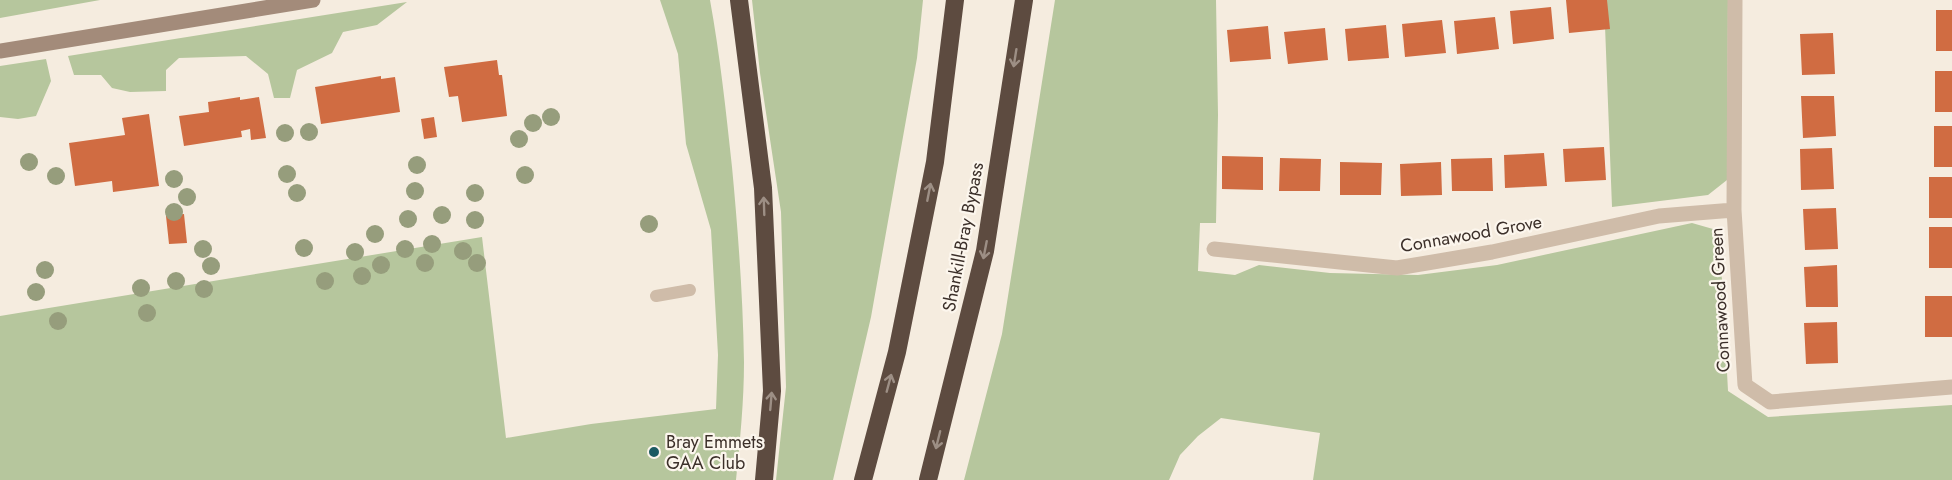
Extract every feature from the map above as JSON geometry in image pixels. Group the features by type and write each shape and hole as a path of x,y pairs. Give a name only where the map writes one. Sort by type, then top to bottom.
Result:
{"highway":[{"path":"739,0 763,188 772,392 764,480"},
{"path":"863,480 897,352 935,162 955,0"},
{"name":"Shankill-Bray Bypass","path":"928,480 985,251 1024,0"}],"street":[{"path":"0,51 313,0"},
{"name":"Connawood Green","path":"1735,0 1734,210 1745,386 1770,402 1952,387"},
{"name":"Connawood Grove","path":"1214,249 1397,268 1492,252 1659,216 1734,210"}],"lane":[{"path":"656,296 690,290"}],"green space":[{"path":"0,0 100,0 0,18"},
{"path":"660,0 710,0 714,21 732,167 743,313 743,391 736,480 0,480 0,316 482,237 506,438 591,424 716,409 718,355 711,230 686,144 678,54"},
{"path":"752,0 923,0 917,58 871,317 833,480 776,480 786,387 781,212 760,73"},
{"path":"1055,0 1216,0 1218,115 1216,223 1200,223 1198,271 1235,275 1259,265 1330,273 1418,275 1497,265 1692,223 1713,229 1722,279 1728,391 1768,417 1952,405 1952,480 1313,480 1320,433 1221,418 1198,436 1180,455 1169,480 964,480 1002,334"},
{"path":"1604,0 1728,0 1727,180 1708,195 1612,207"},
{"path":"407,2 377,25 343,32 332,53 297,70 290,98 274,98 268,74 246,56 179,58 166,70 166,91 130,92 112,88 101,75 74,75 68,56"},
{"path":"46,59 51,81 36,116 18,119 0,117 0,66"}],"building":[{"path":"1566,0 1607,0 1610,29 1569,33"},
{"path":"1551,7 1554,39 1513,44 1510,11"},
{"path":"1936,10 1952,10 1952,51 1936,51"},
{"path":"1495,17 1499,49 1457,54 1454,21"},
{"path":"1442,20 1446,53 1405,57 1402,24"},
{"path":"1386,25 1389,58 1348,61 1345,29"},
{"path":"1268,26 1271,59 1230,62 1227,30"},
{"path":"1325,28 1328,60 1288,64 1284,32"},
{"path":"1833,33 1835,74 1802,75 1800,34"},
{"path":"497,60 499,75 502,75 507,116 462,122 458,96 449,97 444,67"},
{"path":"1935,71 1952,71 1952,112 1935,112"},
{"path":"381,76 381,79 395,77 400,112 321,124 315,87"},
{"path":"1801,96 1834,96 1836,136 1803,138"},
{"path":"240,97 240,100 259,97 266,138 251,140 250,129 241,131 242,137 184,146 179,116 209,112 208,102"},
{"path":"149,114 159,186 113,192 112,181 75,186 69,143 125,135 122,118"},
{"path":"434,117 437,137 424,139 421,119"},
{"path":"1934,126 1952,126 1952,167 1934,167"},
{"path":"1604,147 1606,180 1565,182 1563,149"},
{"path":"1832,148 1834,189 1801,190 1800,149"},
{"path":"1544,153 1547,186 1505,188 1504,155"},
{"path":"1222,156 1263,157 1263,190 1222,189"},
{"path":"1280,158 1321,159 1320,191 1279,191"},
{"path":"1492,158 1493,191 1452,191 1451,159"},
{"path":"1340,162 1382,163 1381,195 1340,195"},
{"path":"1441,162 1442,195 1401,196 1400,164"},
{"path":"1929,177 1952,177 1952,218 1929,218"},
{"path":"1836,208 1838,249 1805,250 1803,209"},
{"path":"184,214 187,243 169,244 166,216"},
{"path":"1929,227 1952,227 1952,268 1929,268"},
{"path":"1837,265 1838,307 1806,307 1804,267"},
{"path":"1925,296 1952,296 1952,337 1925,337"},
{"path":"1837,322 1838,363 1806,364 1804,323"}],"place":[{"name":"Bray Emmets GAA Club","path":"654,452"}]}
